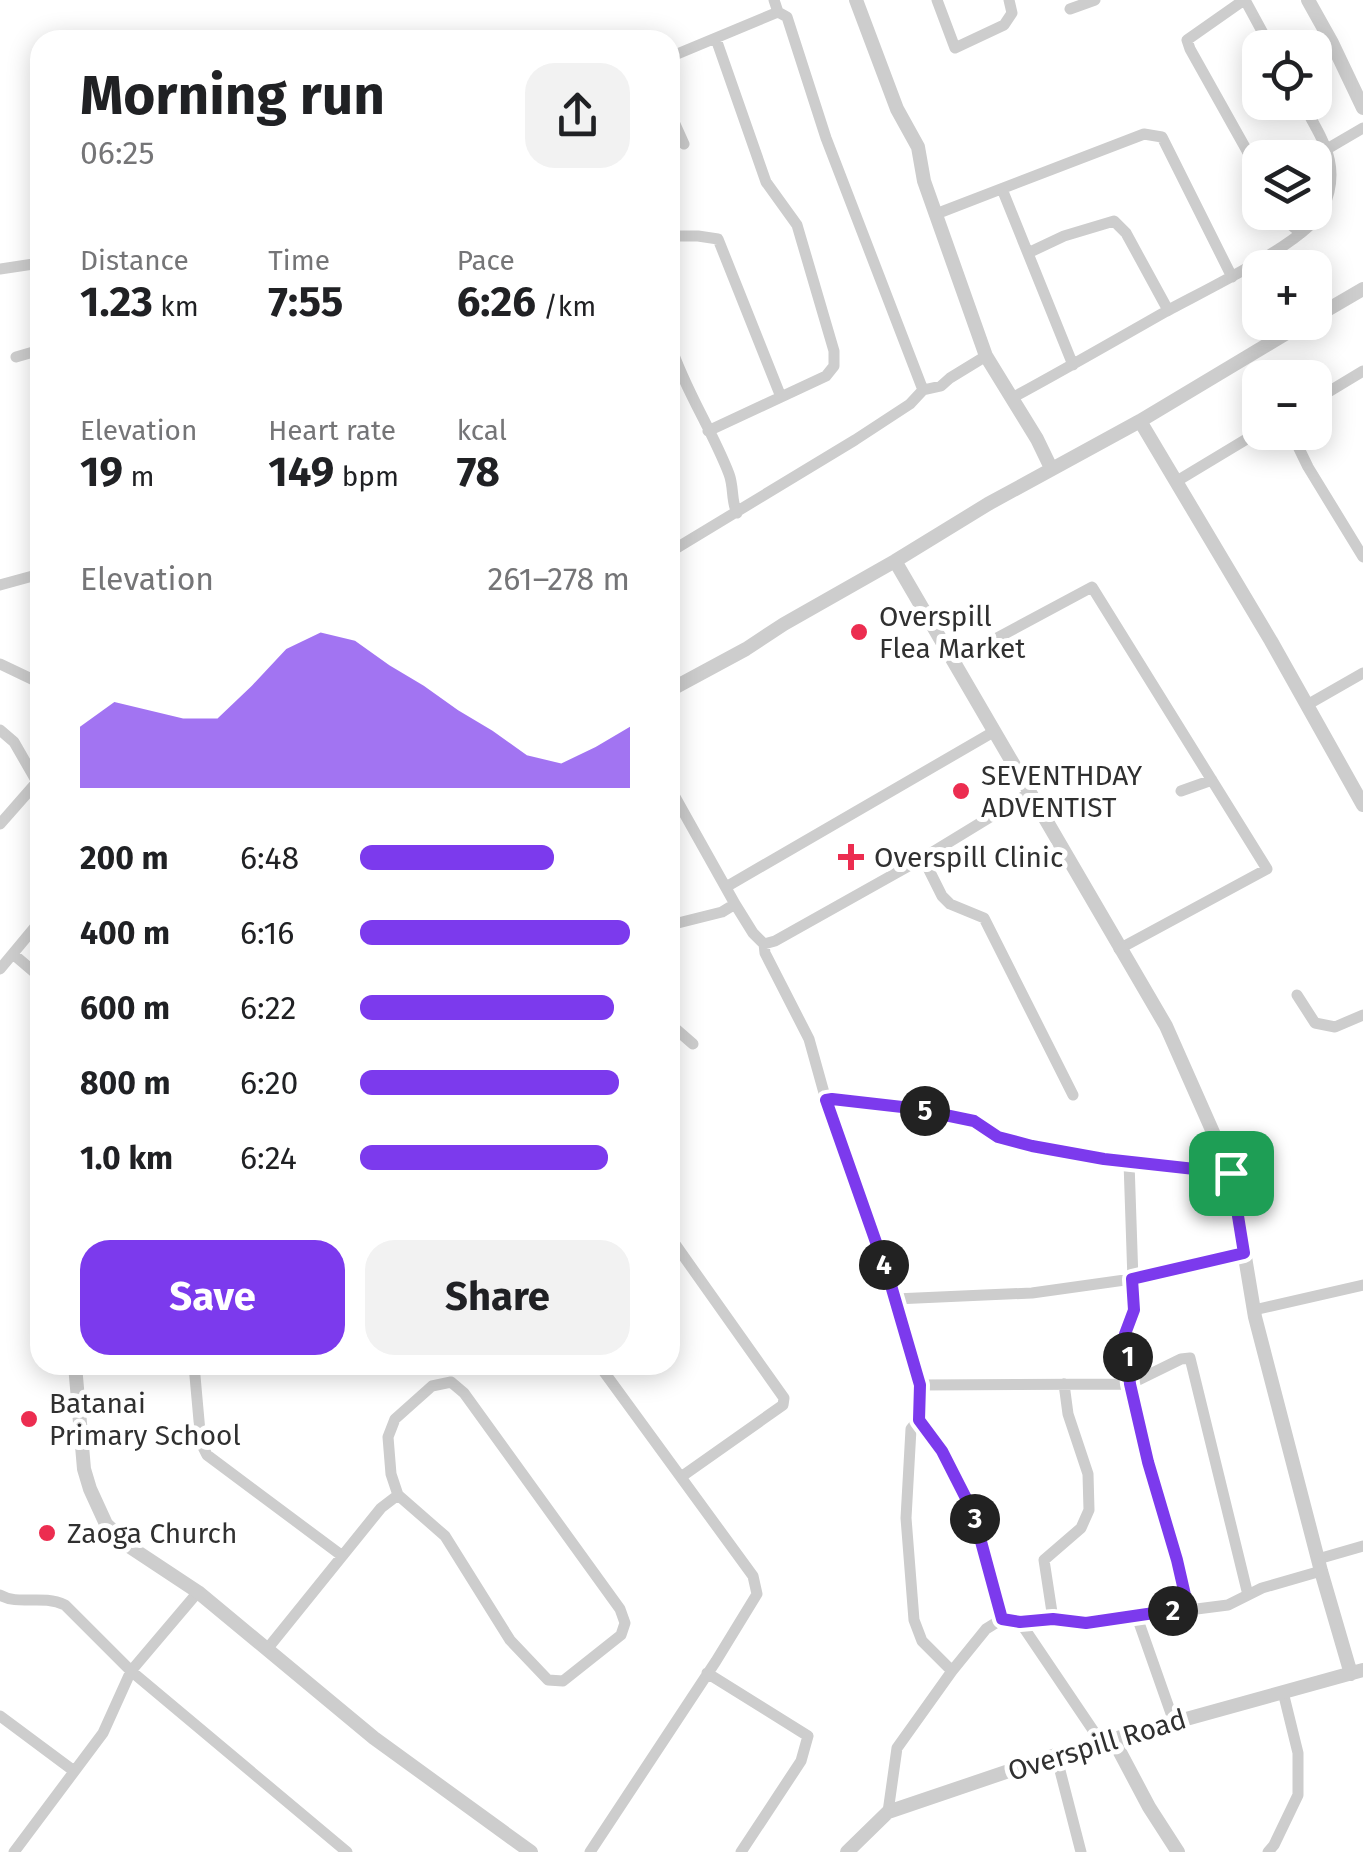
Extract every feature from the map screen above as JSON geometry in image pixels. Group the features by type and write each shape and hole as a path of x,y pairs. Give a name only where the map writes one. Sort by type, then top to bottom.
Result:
{"street":[{"path":"856,0 897,109 918,147 924,181 986,356 1051,468"},
{"path":"937,0 956,48 1004,25 1012,13 1008,0"},
{"path":"1070,9 1096,0"},
{"path":"1242,142 1188,40 1244,0 1262,30"},
{"path":"1308,0 1363,108"},
{"path":"680,53 776,6 787,17 826,138 924,390"},
{"path":"708,431 826,376 834,366 834,351 797,225 766,182 716,38"},
{"path":"1332,146 1363,128"},
{"path":"936,214 1144,134 1162,137 1232,276"},
{"path":"680,135 684,144"},
{"path":"1002,189 1073,365"},
{"path":"1028,253 1064,236 1114,222 1126,233 1168,310"},
{"path":"1296,230 1301,234"},
{"path":"1012,398 1232,276 1306,230"},
{"path":"680,236 718,240 781,397"},
{"path":"0,269 30,264"},
{"path":"1332,306 1363,289"},
{"path":"680,685 1275,340"},
{"path":"16,357 30,353"},
{"path":"680,546 883,422 924,390 941,386 986,356"},
{"path":"1332,390 1363,372"},
{"path":"680,386 731,478 737,513"},
{"path":"1140,421 1363,805"},
{"path":"1177,480 1242,442"},
{"path":"1299,450 1363,557"},
{"path":"895,561 1166,1026 1231,1173 1254,1310 1319,1565 1357,1672"},
{"path":"0,585 30,577"},
{"path":"954,661 1092,587 1267,869 1119,949"},
{"path":"0,664 30,679"},
{"path":"1308,705 1363,673"},
{"path":"0,730 14,742 30,770"},
{"path":"726,887 995,731"},
{"path":"1181,791 1212,780"},
{"path":"0,824 30,790"},
{"path":"764,944 776,941 923,858 1030,792"},
{"path":"680,814 764,944 764,953 809,1039 920,1385 919,1420 942,1451 973,1512 1002,1619"},
{"path":"923,858 950,904 984,918 1074,1095"},
{"path":"680,922 722,912 735,904"},
{"path":"0,969 30,933"},
{"path":"13,954 30,968"},
{"path":"1297,995 1314,1023 1334,1026 1363,1015"},
{"path":"680,1033 693,1044"},
{"path":"826,1100 911,1108 974,1121 998,1137 1032,1146 1231,1173"},
{"path":"1129,1162 1134,1310 1125,1334 1130,1384 1188,1608"},
{"path":"680,1250 784,1398 783,1405 681,1477"},
{"path":"895,1299 1032,1293 1132,1279 1244,1253"},
{"path":"1254,1310 1363,1285"},
{"path":"920,1385 1130,1384 1181,1358 1190,1358 1248,1595"},
{"path":"77,1375 84,1469 106,1524 130,1547 198,1592 374,1738 531,1852"},
{"path":"195,1375 200,1443 207,1454 340,1556"},
{"path":"590,1852 757,1594 753,1576 606,1375"},
{"path":"452,1382 464,1393 620,1608 625,1622 621,1635 562,1681 548,1680 510,1640 444,1536 398,1495 391,1474 388,1436 395,1419 432,1386 452,1382"},
{"path":"1053,1619 1044,1560 1081,1528 1089,1510 1088,1474 1068,1414 1064,1384"},
{"path":"919,1420 911,1429 906,1518 914,1620 922,1641 952,1671"},
{"path":"268,1648 380,1508 398,1495"},
{"path":"888,1812 897,1748 952,1671 986,1630 1002,1619 1086,1623 1228,1605 1363,1546"},
{"path":"14,1852 103,1732 131,1670 198,1592"},
{"path":"0,1596 9,1600 52,1600 65,1605 131,1670 347,1852"},
{"path":"1138,1617 1174,1722"},
{"path":"1020,1622 1107,1741 1178,1852"},
{"name":"Overspill Road","path":"847,1852 888,1812 1056,1755 1357,1672"},
{"path":"707,1673 808,1736 801,1761 741,1852"},
{"path":"1268,1852 1298,1795 1298,1753 1283,1692"},
{"path":"0,1716 74,1771"},
{"path":"1056,1755 1081,1852"}],"place":[{"name":"Overspill Flea Market","path":"859,632"},
{"name":"SEVENTHDAY ADVENTIST","path":"961,791"},
{"name":"Overspill Clinic","path":"851,857"},
{"name":"Batanai Primary School","path":"29,1419"},
{"name":"Zaoga Church","path":"47,1533"}],"route":[{"path":"826,1100 911,1108 974,1121 998,1137 1104,1159 1231,1173 1244,1253 1132,1279 1134,1310 1125,1334 1130,1384 1188,1608 1086,1623 1002,1619 973,1512 942,1451 919,1420 920,1385 890,1282 826,1100"}]}
